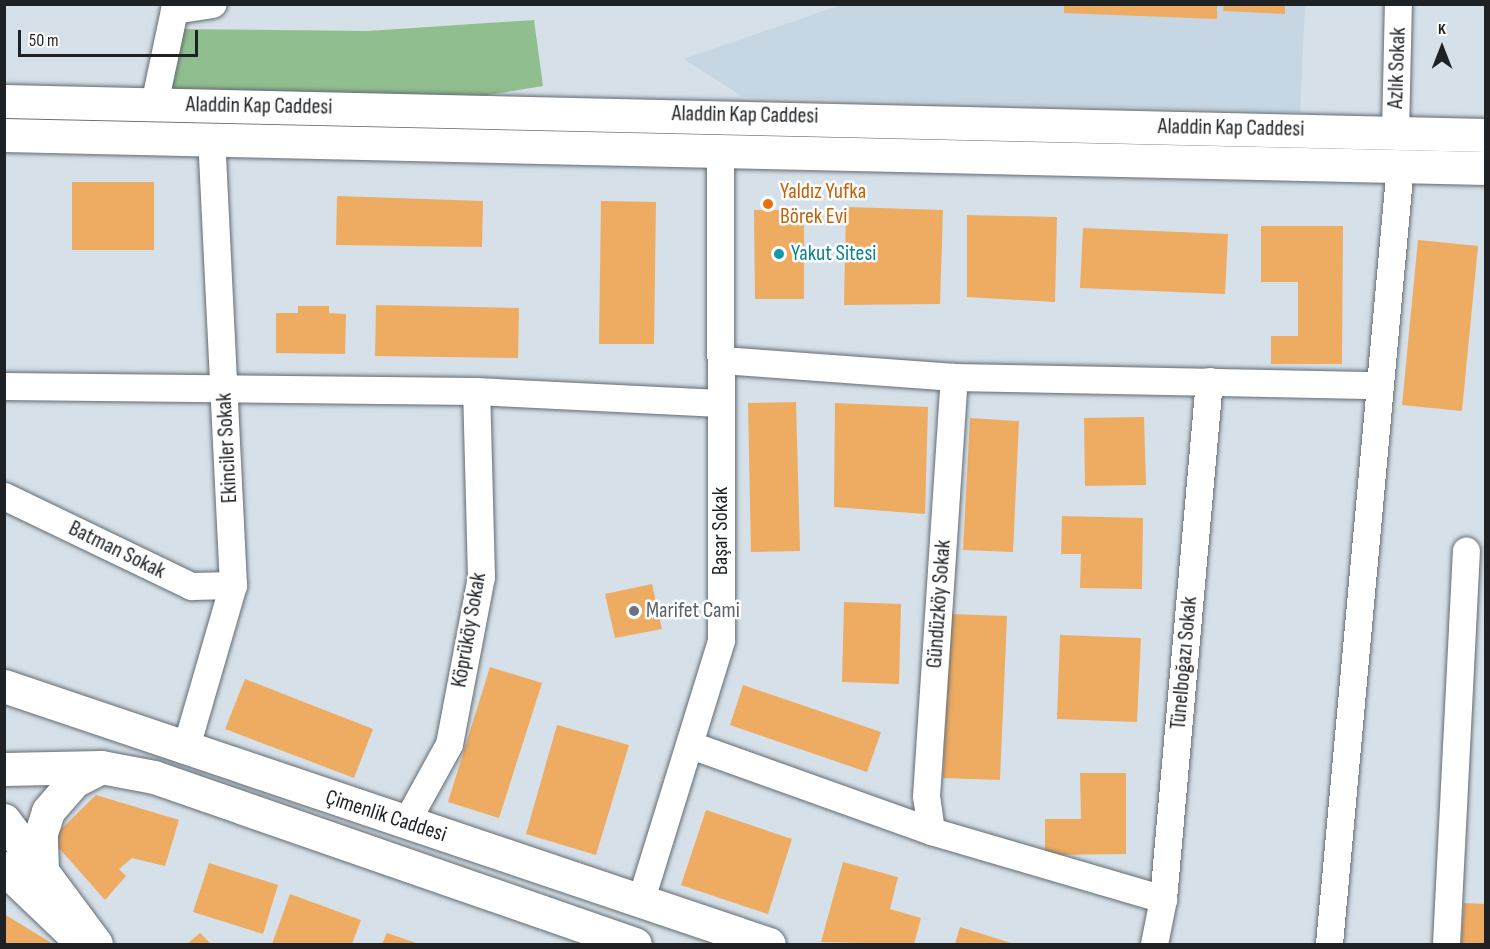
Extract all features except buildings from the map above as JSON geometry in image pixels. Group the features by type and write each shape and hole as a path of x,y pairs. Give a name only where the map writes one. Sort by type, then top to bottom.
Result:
{"street":[{"path":"154,104 174,10 213,4"},
{"name":"Azlık Sokak","path":"1395,132 1398,4"},
{"name":"Aladdin Kap Caddesi","path":"4,101 726,115 1485,135"},
{"path":"720,150 726,115"},
{"name":"Aladdin Kap Caddesi","path":"4,135 1485,168"},
{"name":"Ekinciler Sokak","path":"185,750 233,585 211,139"},
{"name":"Başar Sokak","path":"641,899 691,745 721,640 720,150"},
{"path":"1329,945 1378,385 1400,166"},
{"path":"722,360 954,377 1378,385"},
{"name":"Gündüzköy Sokak","path":"931,831 926,796 954,377"},
{"name":"Tünelboğazı Sokak","path":"1154,945 1163,899 1209,381"},
{"path":"4,386 476,391 720,403"},
{"name":"Köprüköy Sokak","path":"406,822 449,744 481,577 476,391"},
{"name":"Batman Sokak","path":"4,496 191,586 233,585"},
{"path":"1446,945 1466,551"},
{"name":"Çimenlik Caddesi","path":"4,686 185,750 641,899 769,945"},
{"path":"691,745 931,831 1163,899"},
{"path":"42,870 41,833 48,811 74,781 101,767"},
{"name":"Çimenlik Caddesi","path":"4,769 101,767 154,777 630,944"},
{"path":"4,820 96,945"},
{"path":"4,868 87,945"}],"shaded area":[{"path":"841,5 1305,5 1300,112 743,97 684,59"}],"green space":[{"path":"534,20 543,86 421,106 166,102 170,29 368,31"}],"place":[{"name":"Yaldız Yufka Börek Evi","path":"768,204"},
{"name":"Yakut Sitesi","path":"779,254"},
{"name":"Marifet Cami","path":"634,611"}]}
